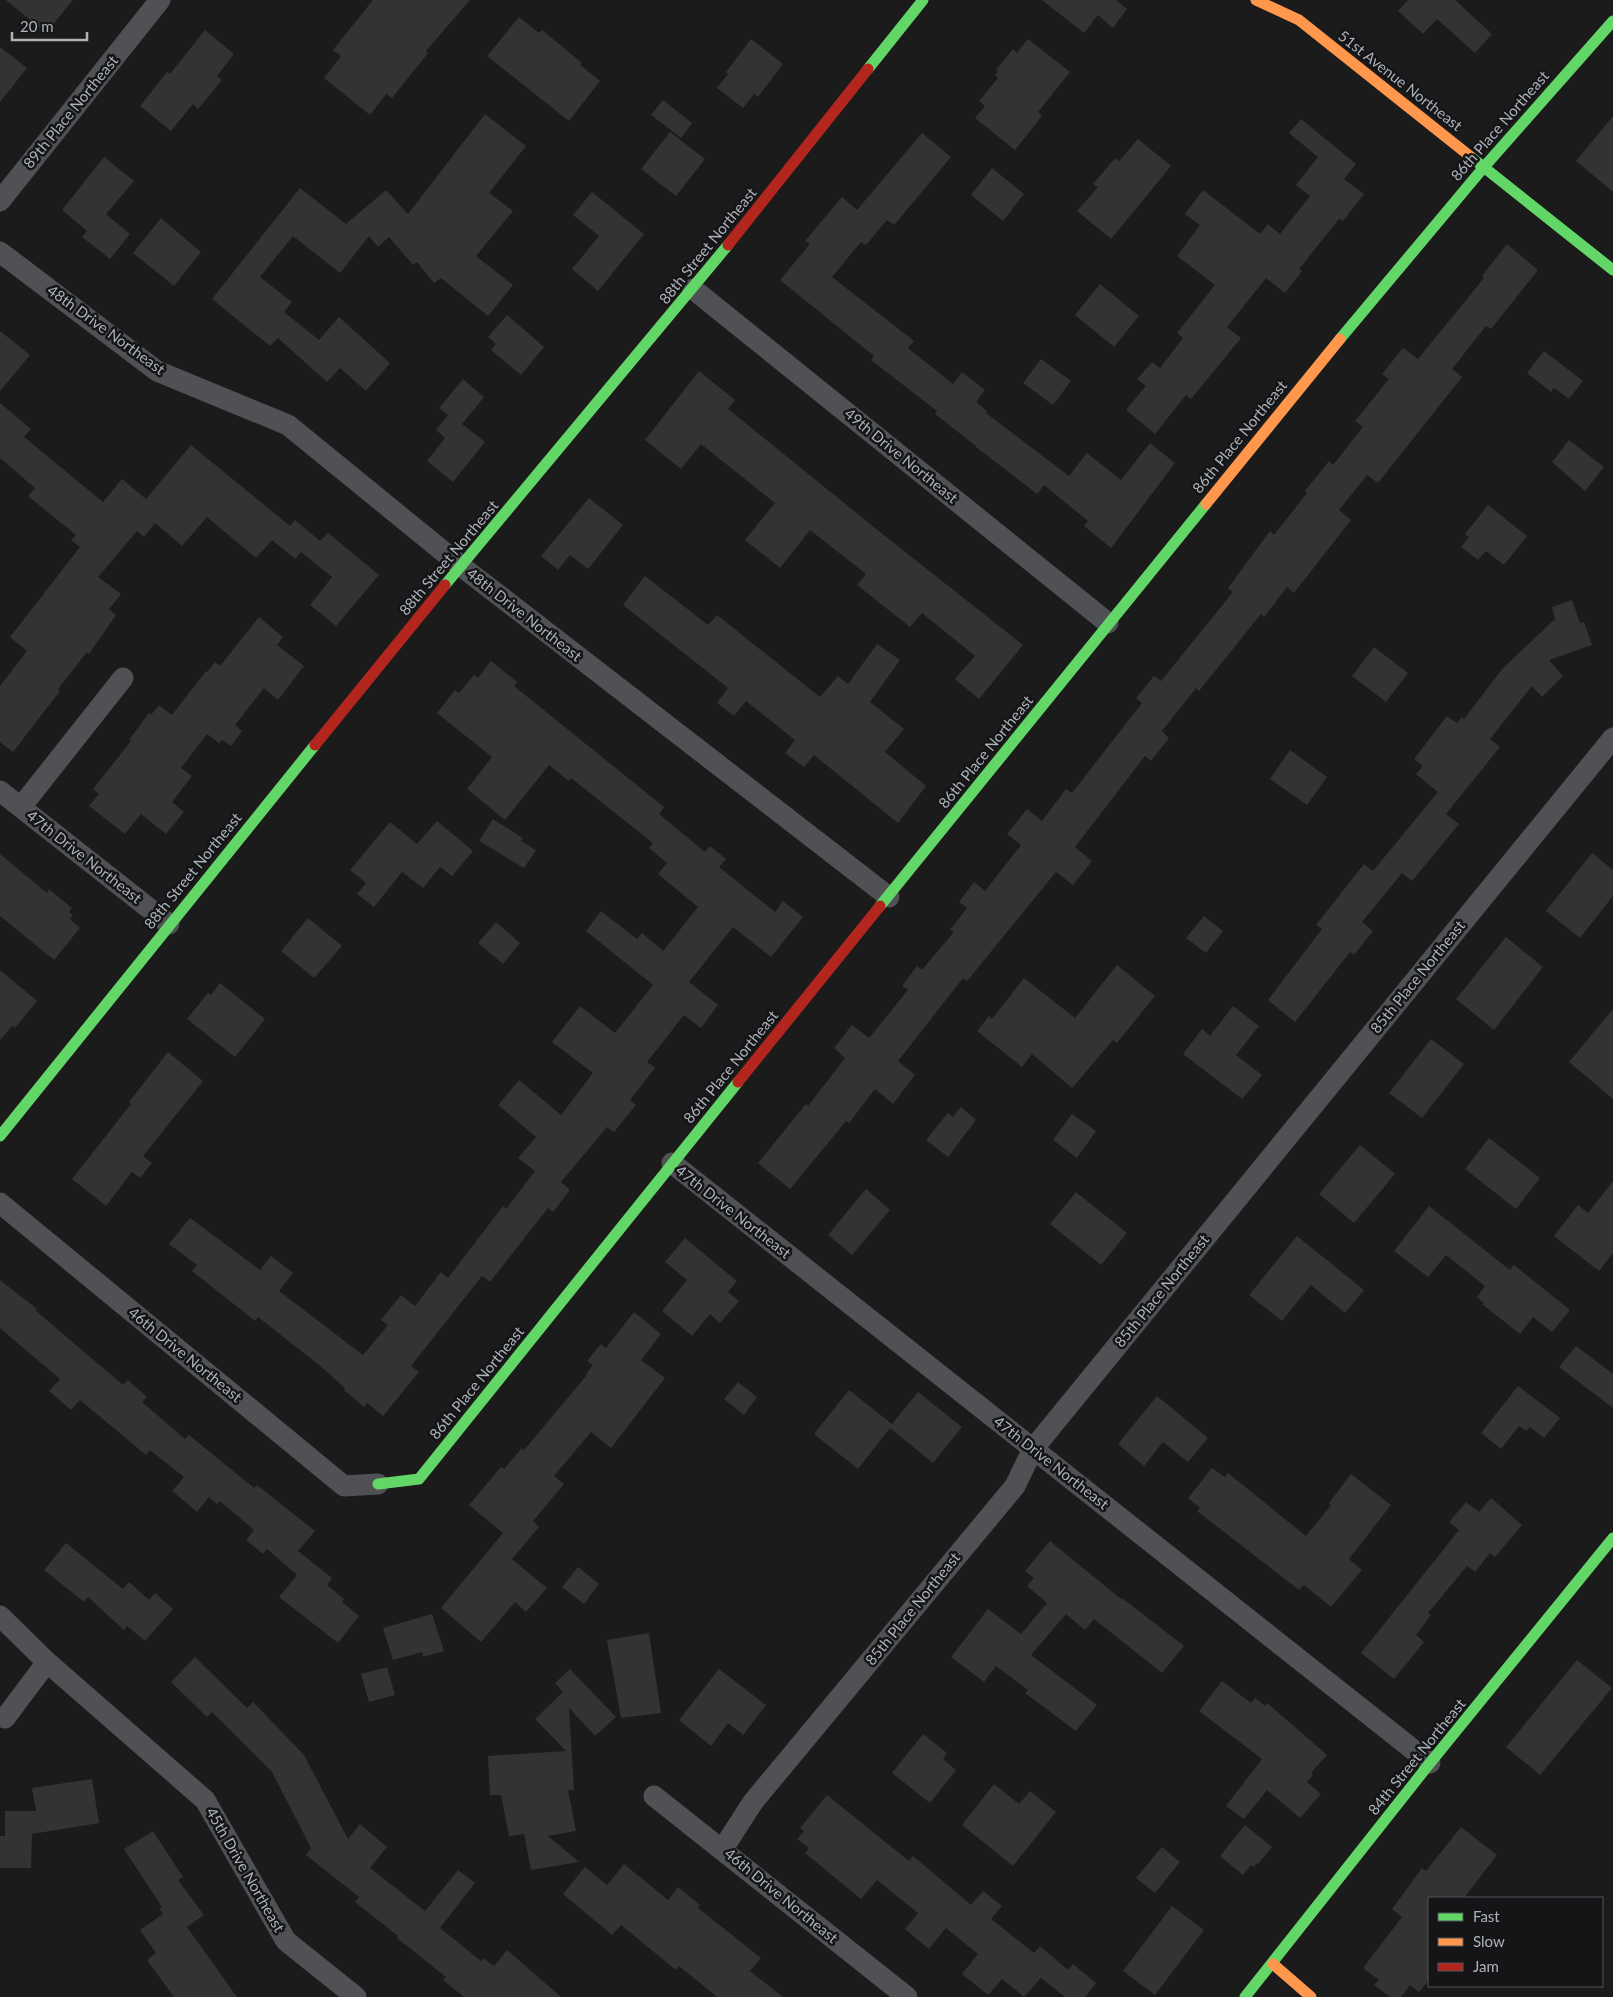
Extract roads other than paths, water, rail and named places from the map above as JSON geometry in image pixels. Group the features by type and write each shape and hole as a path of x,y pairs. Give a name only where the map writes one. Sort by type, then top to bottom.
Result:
{"street":[{"name":"89th Place Northeast","path":"0,201 160,0"},
{"name":"88th Street Northeast","path":"0,1136 169,924 462,566 693,290 924,0"},
{"name":"51st Avenue Northeast","path":"1256,0 1299,20 1613,270"},
{"name":"86th Place Northeast","path":"378,1484 419,1479 1108,623 1376,294 1484,167 1613,21"},
{"name":"48th Drive Northeast","path":"0,252 157,371 288,425 462,566 889,897"},
{"name":"49th Drive Northeast","path":"693,290 1108,623"},
{"path":"21,807 123,678"},
{"name":"85th Place Northeast","path":"722,1850 753,1802 1015,1486 1033,1449 1613,738"},
{"name":"47th Drive Northeast","path":"0,791 169,924"},
{"name":"47th Drive Northeast","path":"672,1163 1430,1763"},
{"name":"46th Drive Northeast","path":"0,1203 344,1486 378,1484"},
{"name":"84th Street Northeast","path":"1245,1997 1430,1763 1613,1538"},
{"name":"45th Drive Northeast","path":"0,1616 47,1662 205,1800 286,1942 356,1997"},
{"path":"5,1718 47,1662"},
{"name":"46th Drive Northeast","path":"654,1796 907,1997"},
{"path":"1273,1964 1311,1997"}]}
